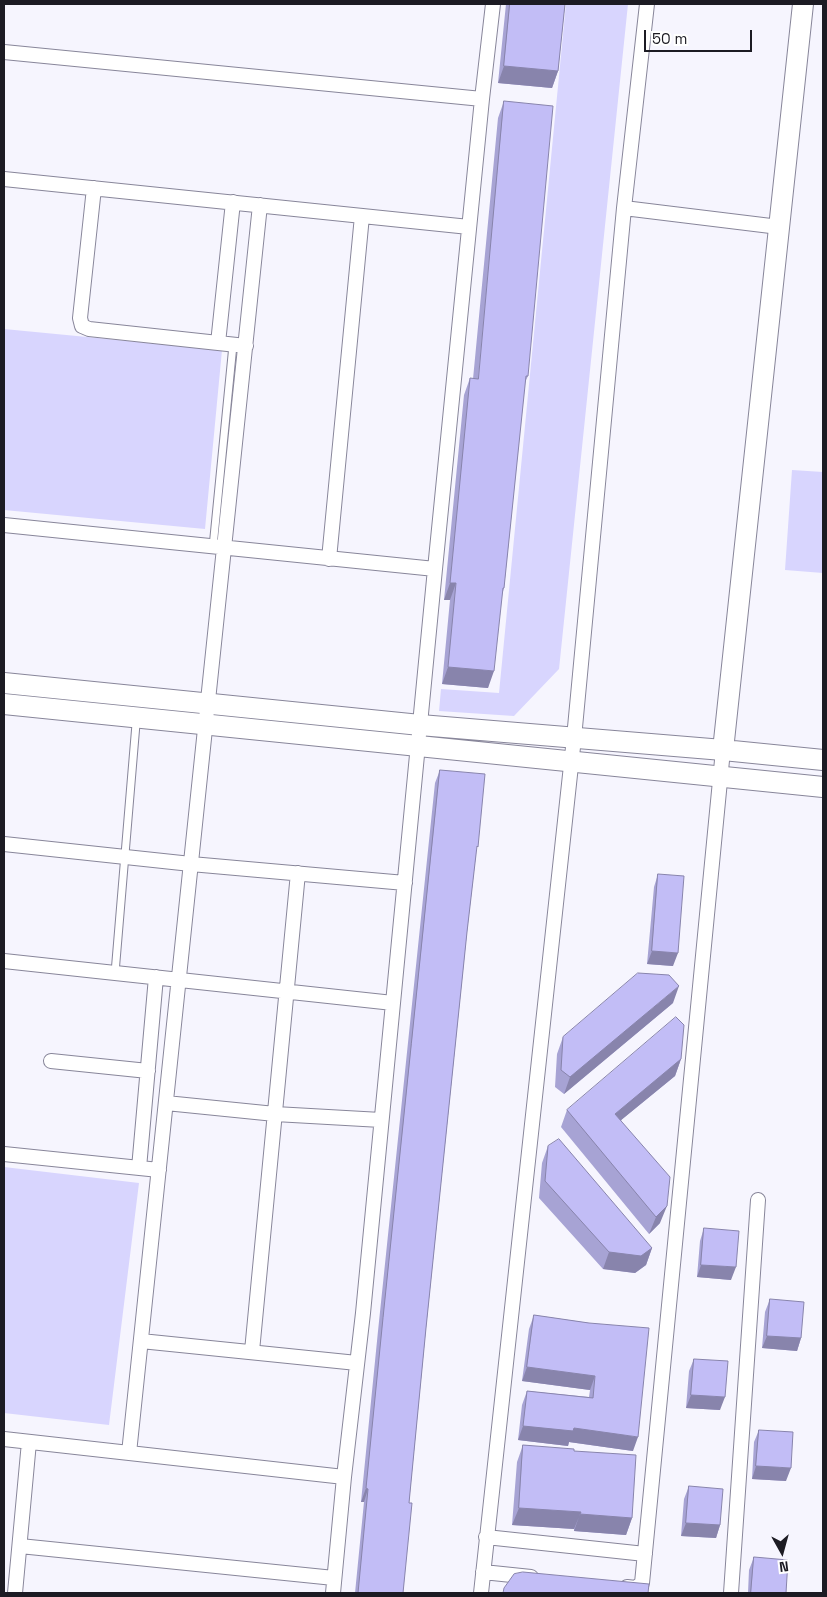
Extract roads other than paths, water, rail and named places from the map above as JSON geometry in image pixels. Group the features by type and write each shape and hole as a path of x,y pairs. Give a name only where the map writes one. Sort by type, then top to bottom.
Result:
{"street":[{"path":"333,1593 469,227 493,4"},
{"path":"481,1593 574,738 624,208 647,4"},
{"path":"617,1586 640,1587 642,1583 720,777 803,4"},
{"path":"4,52 482,99"},
{"path":"4,178 469,227"},
{"path":"94,188 80,318 82,326 89,329 239,345"},
{"path":"218,343 233,202"},
{"path":"129,1453 208,704 219,547 239,345 260,205"},
{"path":"624,208 779,227"},
{"path":"329,558 362,216"},
{"path":"4,525 435,569"},
{"path":"4,683 420,725 823,760"},
{"path":"4,704 823,787"},
{"path":"4,844 191,864 405,883"},
{"path":"252,1351 298,874"},
{"path":"4,961 393,1003"},
{"path":"139,1168 156,977"},
{"path":"51,1061 148,1071"},
{"path":"166,1103 275,1114 381,1120"},
{"path":"4,1154 159,1170"},
{"path":"731,1593 758,1200"},
{"path":"141,1341 357,1363"},
{"path":"4,1439 344,1477"},
{"path":"15,1593 29,1442"},
{"path":"486,1537 645,1554"},
{"path":"20,1546 334,1578"},
{"path":"483,1572 540,1578"}],"lane":[{"path":"115,973 136,724"}]}
